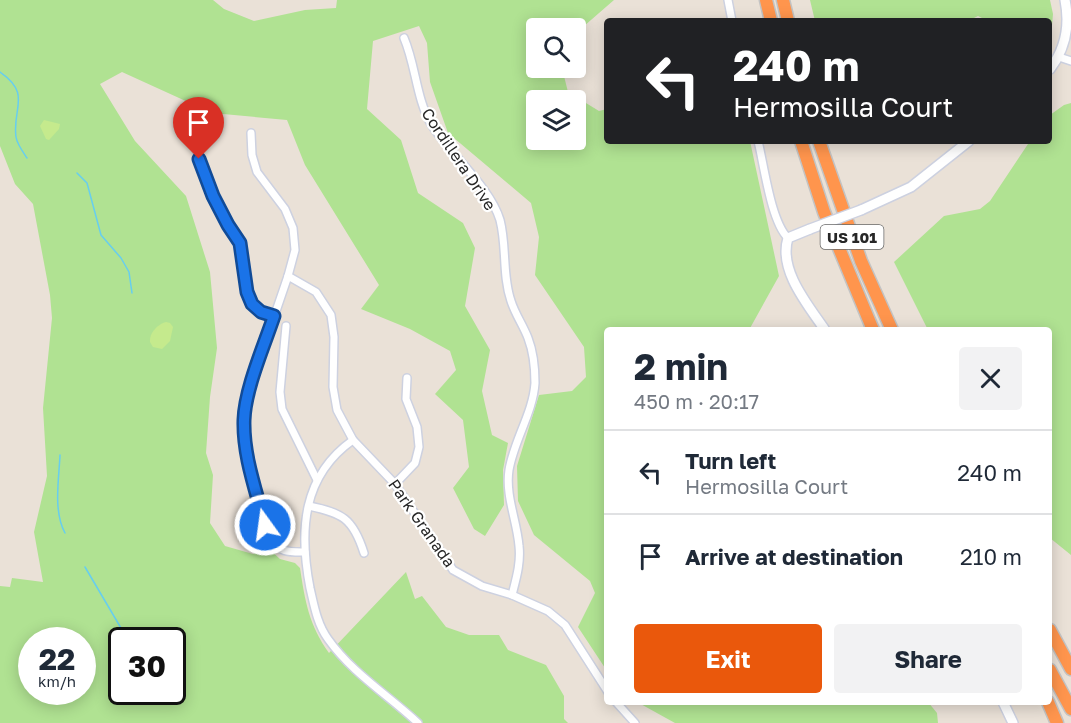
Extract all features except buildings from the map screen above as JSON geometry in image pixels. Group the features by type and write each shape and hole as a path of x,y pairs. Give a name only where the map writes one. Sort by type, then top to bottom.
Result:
{"highway":[{"path":"766,0 770,18"},
{"path":"783,0 787,18"},
{"name":"US 101","path":"802,144 824,212 872,327"},
{"name":"US 101","path":"820,144 861,261 891,327"},
{"path":"1052,634 1071,669"},
{"path":"1052,674 1071,709"},
{"path":"1049,705 1057,723"}],"main road":[{"path":"1052,66 1059,57 1067,27 1065,0"},
{"path":"823,327 788,266 785,251 788,238 861,210 911,187 965,144"},
{"path":"1004,705 1013,723"}],"street":[{"path":"728,0 731,18"},
{"name":"Cordillera Drive","path":"404,38 411,56 421,102 432,124 487,196 500,219 505,255 505,279 511,303 529,339 535,384 508,471 510,499 520,547 519,564 512,595"},
{"path":"1059,57 1071,61"},
{"path":"251,133 252,154 257,172 285,209 293,228 295,250 248,393 244,417 246,454 270,539 277,548 285,551 305,552"},
{"path":"192,138 206,180 228,225 240,243 247,292 252,304 261,312 274,316"},
{"path":"759,144 771,201 779,224 788,238"},
{"name":"Park Granada","path":"288,276 316,292 331,315 334,337 333,387 337,410 353,440 395,484 453,570 482,586 512,595 548,611 565,625 604,686"},
{"path":"286,326 280,392 282,409 317,480"},
{"path":"395,484 415,463 419,447 417,427 406,399 407,378"},
{"path":"353,440 332,457 317,480 305,522 306,568 317,617 327,637 346,661 418,723"},
{"path":"309,506 334,512 346,518 360,541 364,553"},
{"path":"619,705 635,723"}],"green space":[{"path":"0,0 213,0 224,9 254,21 305,10 336,8 337,0 614,0 586,24 586,18 526,18 526,78 564,78 568,90 526,90 526,150 586,150 586,103 599,111 604,110 604,144 751,144 779,276 751,327 604,327 604,666 578,627 595,593 590,581 534,535 518,501 517,466 539,395 572,391 586,377 584,347 535,275 539,237 531,203 448,133 430,82 427,43 419,26 373,41 367,109 401,140 418,193 463,223 475,248 465,306 490,350 482,391 492,435 508,443 503,470 504,505 485,536 474,529 453,488 469,467 463,420 435,394 456,370 450,351 410,329 361,309 379,285 305,165 287,120 212,113 122,72 100,84 135,141 186,196 210,272 217,348 210,397 206,453 213,475 210,523 225,546 253,554 266,546 280,559 295,563 300,568 309,612 317,633 329,653 406,572 415,599 422,596 446,627 469,635 499,635 508,650 546,665 564,696 564,719 568,723 0,723 0,586 10,587 12,578 43,582 34,532 47,476 43,408 52,318 50,295 33,204 15,184 0,146"},
{"path":"810,0 1050,0 1053,14 1052,25 1052,18 982,18 978,16 974,18 814,18"},
{"path":"1071,103 1071,555 1052,540 1052,327 926,327 894,262 944,216 980,209 990,201 1028,144 1052,144 1052,114"},
{"path":"44,120 60,124 59,129 49,140 46,139 40,126"},
{"path":"166,322 173,327 170,341 162,349 153,347 150,339 153,332"},
{"path":"642,705 930,705 937,713 938,723 675,723"}],"waterway":[{"path":"0,72 10,80 18,95 16,137 27,158"},
{"path":"77,173 87,183 101,235 121,258 129,272 132,293"},
{"path":"60,455 58,505 65,533"},
{"path":"85,567 120,627"}],"route":[{"path":"199,159 213,196 240,243 247,292 252,304 261,312 274,316 248,393 244,417 246,454 265,525"}]}
